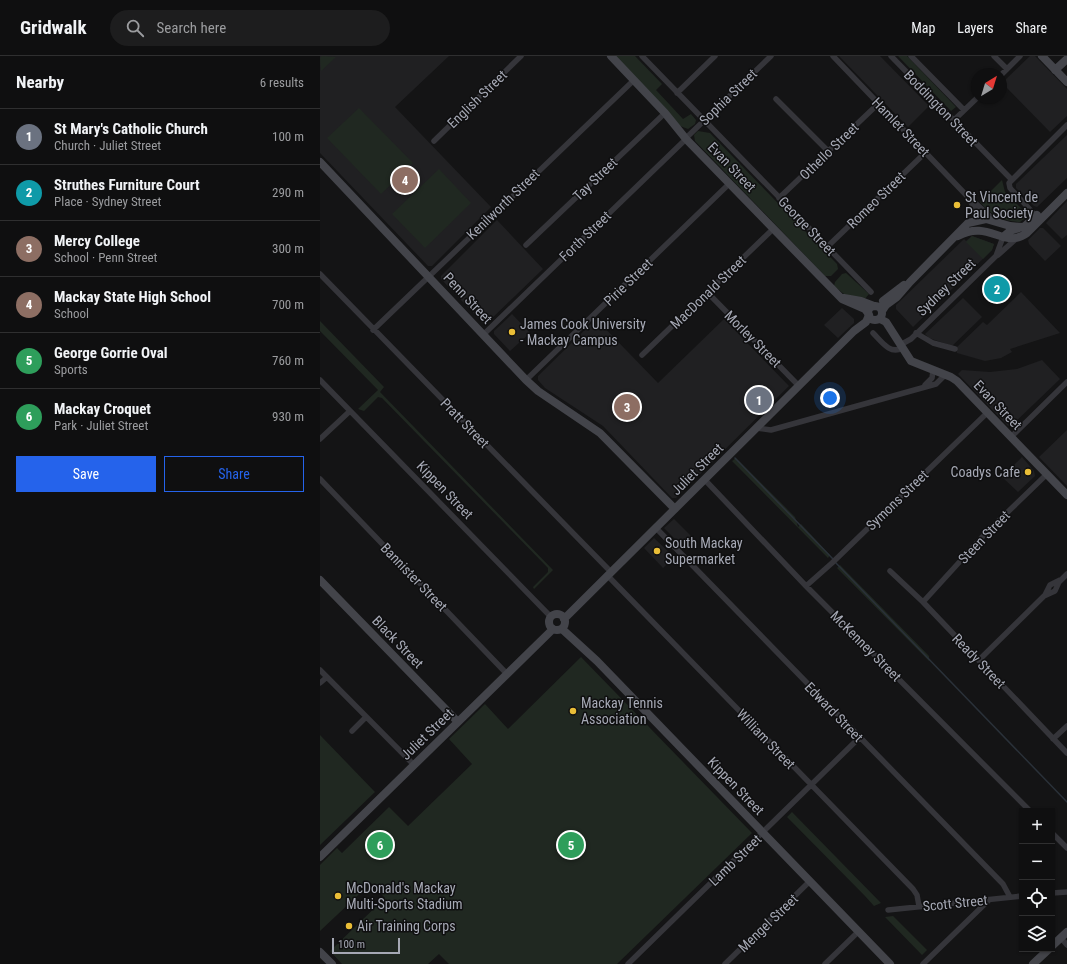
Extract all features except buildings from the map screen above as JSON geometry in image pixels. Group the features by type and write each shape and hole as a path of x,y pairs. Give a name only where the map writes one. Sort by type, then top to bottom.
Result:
{"street":[{"name":"English Street","path":"434,141 521,56"},
{"name":"Evan Street","path":"611,56 665,113 686,138 836,294 845,302 863,309 869,314"},
{"name":"George Street","path":"642,56 871,292"},
{"path":"677,93 715,56"},
{"name":"Sophia Street","path":"686,138 771,56"},
{"name":"Hamlet Street","path":"832,56 969,198 994,220"},
{"name":"Boddington Street","path":"891,56 1010,181 1010,188 1037,218"},
{"name":"Boddington Street","path":"911,56 964,110"},
{"path":"994,56 1006,68"},
{"path":"1007,69 1020,56"},
{"path":"1042,56 1063,73"},
{"path":"1049,56 1063,73"},
{"path":"1063,73 1067,59"},
{"name":"Kenilworth Street","path":"373,330 634,80"},
{"path":"776,99 828,151"},
{"name":"Othello Street","path":"780,198 878,104"},
{"path":"953,121 971,104"},
{"name":"Tay Street","path":"526,245 665,113"},
{"path":"1010,181 1067,126"},
{"name":"Forth Street","path":"484,334 686,138"},
{"name":"Romeo Street","path":"827,248 926,153"},
{"name":"Penn Street","path":"320,162 526,380 538,391 600,433 675,509"},
{"name":"Pirie Street","path":"526,380 730,183"},
{"path":"979,219 982,225 994,230 1001,236 1018,238 1026,234 1037,218 1067,186"},
{"path":"1001,236 1022,227 1037,218 1067,193"},
{"name":"Hamlet Street","path":"969,198 979,219"},
{"path":"979,219 994,220 1008,226 1022,227"},
{"name":"Juliet Street","path":"849,338 881,316 886,305 897,297 910,282 957,236 966,224 979,219"},
{"name":"MacDonald Street","path":"642,355 773,229"},
{"name":"Juliet Street","path":"957,236 976,229 1001,236"},
{"path":"996,256 1001,236"},
{"name":"Sydney Street","path":"899,343 911,339 996,256 1018,238"},
{"name":"Pratt Street","path":"320,274 609,574"},
{"name":"Juliet Street","path":"874,306 910,282"},
{"name":"Morley Street","path":"707,292 799,386"},
{"path":"836,294 846,298 861,300 879,307 881,316 873,320 869,314 870,308 874,306"},
{"name":"Juliet Street","path":"564,619 756,428 866,322 869,314"},
{"name":"Evan Street","path":"881,316 892,325 899,343 908,358 914,363 957,381 1067,495"},
{"path":"873,333 891,350 896,351 899,343"},
{"path":"915,334 930,342 955,349"},
{"path":"925,386 932,378 933,370"},
{"path":"756,428 770,430 939,383 945,375"},
{"name":"Kippen Street","path":"320,380 551,617"},
{"path":"1011,437 1067,382"},
{"path":"320,439 350,411"},
{"name":"Symons Street","path":"806,586 832,563 987,413"},
{"path":"766,419 770,427 777,428"},
{"name":"Steen Street","path":"923,602 984,535 1047,474"},
{"name":"Bannister Street","path":"320,479 507,674"},
{"name":"McKenney Street","path":"705,480 806,586 1027,808"},
{"name":"Edward Street","path":"656,528 859,738 1003,884 1010,897"},
{"name":"Ready Street","path":"890,571 923,602 1067,753"},
{"name":"William Street","path":"609,574 913,889 917,895 920,906"},
{"path":"979,660 1044,596 1055,590 1067,574"},
{"name":"Black Street","path":"320,580 458,722"},
{"path":"558,614 564,619 565,623 562,629 557,631 552,629 549,622 551,617 558,614"},
{"name":"Juliet Street","path":"320,857 552,629"},
{"name":"Kippen Street","path":"562,629 597,661 890,964"},
{"path":"320,670 414,765"},
{"path":"320,684 327,677"},
{"path":"352,731 366,717"},
{"path":"1054,739 1067,726"},
{"name":"Lamb Street","path":"628,964 859,738"},
{"path":"1055,836 1067,848"},
{"name":"Mengel Street","path":"725,964 810,881"},
{"path":"1055,893 1067,892"},
{"name":"Scott Street","path":"888,910 1019,896"},
{"path":"923,964 989,900"},
{"path":"825,964 859,931"},
{"path":"1055,943 1067,932"},
{"path":"1061,938 1067,945"},
{"path":"320,952 332,964"},
{"path":"1033,964 1046,952"}],"shaded area":[{"path":"320,56 449,56 395,107 491,207 432,266 428,266 320,153"},
{"path":"322,56 336,57 321,71 320,58"},
{"path":"616,56 635,56 662,84 656,90 683,119 691,114 696,120 695,124 688,129 680,126"},
{"path":"839,56 880,56 929,106 908,127"},
{"path":"898,56 907,56 956,107 951,111"},
{"path":"1030,56 1035,56 1067,89 1067,116 1050,132 1007,88 1007,78"},
{"path":"359,108 413,163 381,194 327,138"},
{"path":"698,131 710,133 837,264 838,269 831,276 825,276 695,141 694,135"},
{"path":"1067,135 1067,178 1037,207 1034,206 1016,188 1016,184"},
{"path":"439,169 471,203 425,248 392,214"},
{"path":"1002,180 1005,192 1026,213 1024,219 1020,222 1009,221 993,214 980,202"},
{"path":"1067,201 1067,235 1062,239 1046,223"},
{"path":"497,220 543,269 487,323 483,323 441,279 441,276"},
{"path":"1040,228 1043,228 1061,246 1045,261 1029,244 1028,240"},
{"path":"972,236 994,244 992,250 913,327 896,309 896,305 964,239 966,241"},
{"path":"972,236 994,244 992,250 983,259 966,242"},
{"path":"846,273 869,294 864,300 844,294 834,286 835,282 842,274"},
{"path":"1021,292 1060,333 1010,349 1012,352 1001,358 985,361 957,353 957,347 983,322 987,325"},
{"path":"963,298 982,317 952,346 929,338 925,334"},
{"path":"842,308 854,319 854,323 838,338 824,325"},
{"name":"James Cook University - Mackay Campus","path":"512,314 530,333 510,351 494,334 494,331"},
{"path":"596,319 658,383 724,319 789,386 676,498 672,498 603,426 545,388 538,380 538,376"},
{"path":"320,321 384,387 380,392 553,570 534,589 533,587 548,572 548,568 382,398 378,397 364,411 358,409 378,390 320,331"},
{"path":"1042,360 1060,379 1012,425 1008,426 958,374 962,370 990,372 1017,369"},
{"path":"1067,430 1067,486 1039,457"},
{"path":"1022,457 1034,471 1035,476 1018,492 1002,477"},
{"path":"736,458 795,517 798,527 801,524 830,555 828,558 732,461"},
{"path":"674,519 693,538 683,547 664,528"},
{"path":"654,538 674,557 663,568 644,548"},
{"path":"840,565 929,656 929,661 837,568"},
{"path":"581,657 752,833 617,964 449,964 439,954 428,964 342,964 330,951 385,898 371,883 320,931 320,865 337,848 342,853 389,807 408,826 472,764 449,739 485,704 508,729"},
{"path":"320,735 375,792 320,845"},
{"path":"792,812 881,903 874,906 787,817"},
{"path":"893,916 927,950 922,955 885,917"}],"waterway":[{"path":"735,458 833,559"},
{"path":"835,562 1067,802"}],"place":[{"name":"Mackay State High School","path":"405,180"},
{"name":"St Vincent de Paul Society","path":"957,205"},
{"name":"Struthes Furniture Court","path":"997,289"},
{"name":"James Cook University - Mackay Campus","path":"512,332"},
{"name":"St Mary's Catholic Church","path":"759,400"},
{"name":"Mercy College","path":"627,407"},
{"name":"Coadys Cafe","path":"1028,472"},
{"name":"South Mackay Supermarket","path":"657,551"},
{"name":"Mackay Tennis Association","path":"573,711"},
{"name":"Mackay Croquet","path":"380,845"},
{"name":"George Gorrie Oval","path":"571,845"},
{"name":"McDonald's Mackay Multi-Sports Stadium","path":"338,896"},
{"name":"Air Training Corps","path":"349,926"}]}
